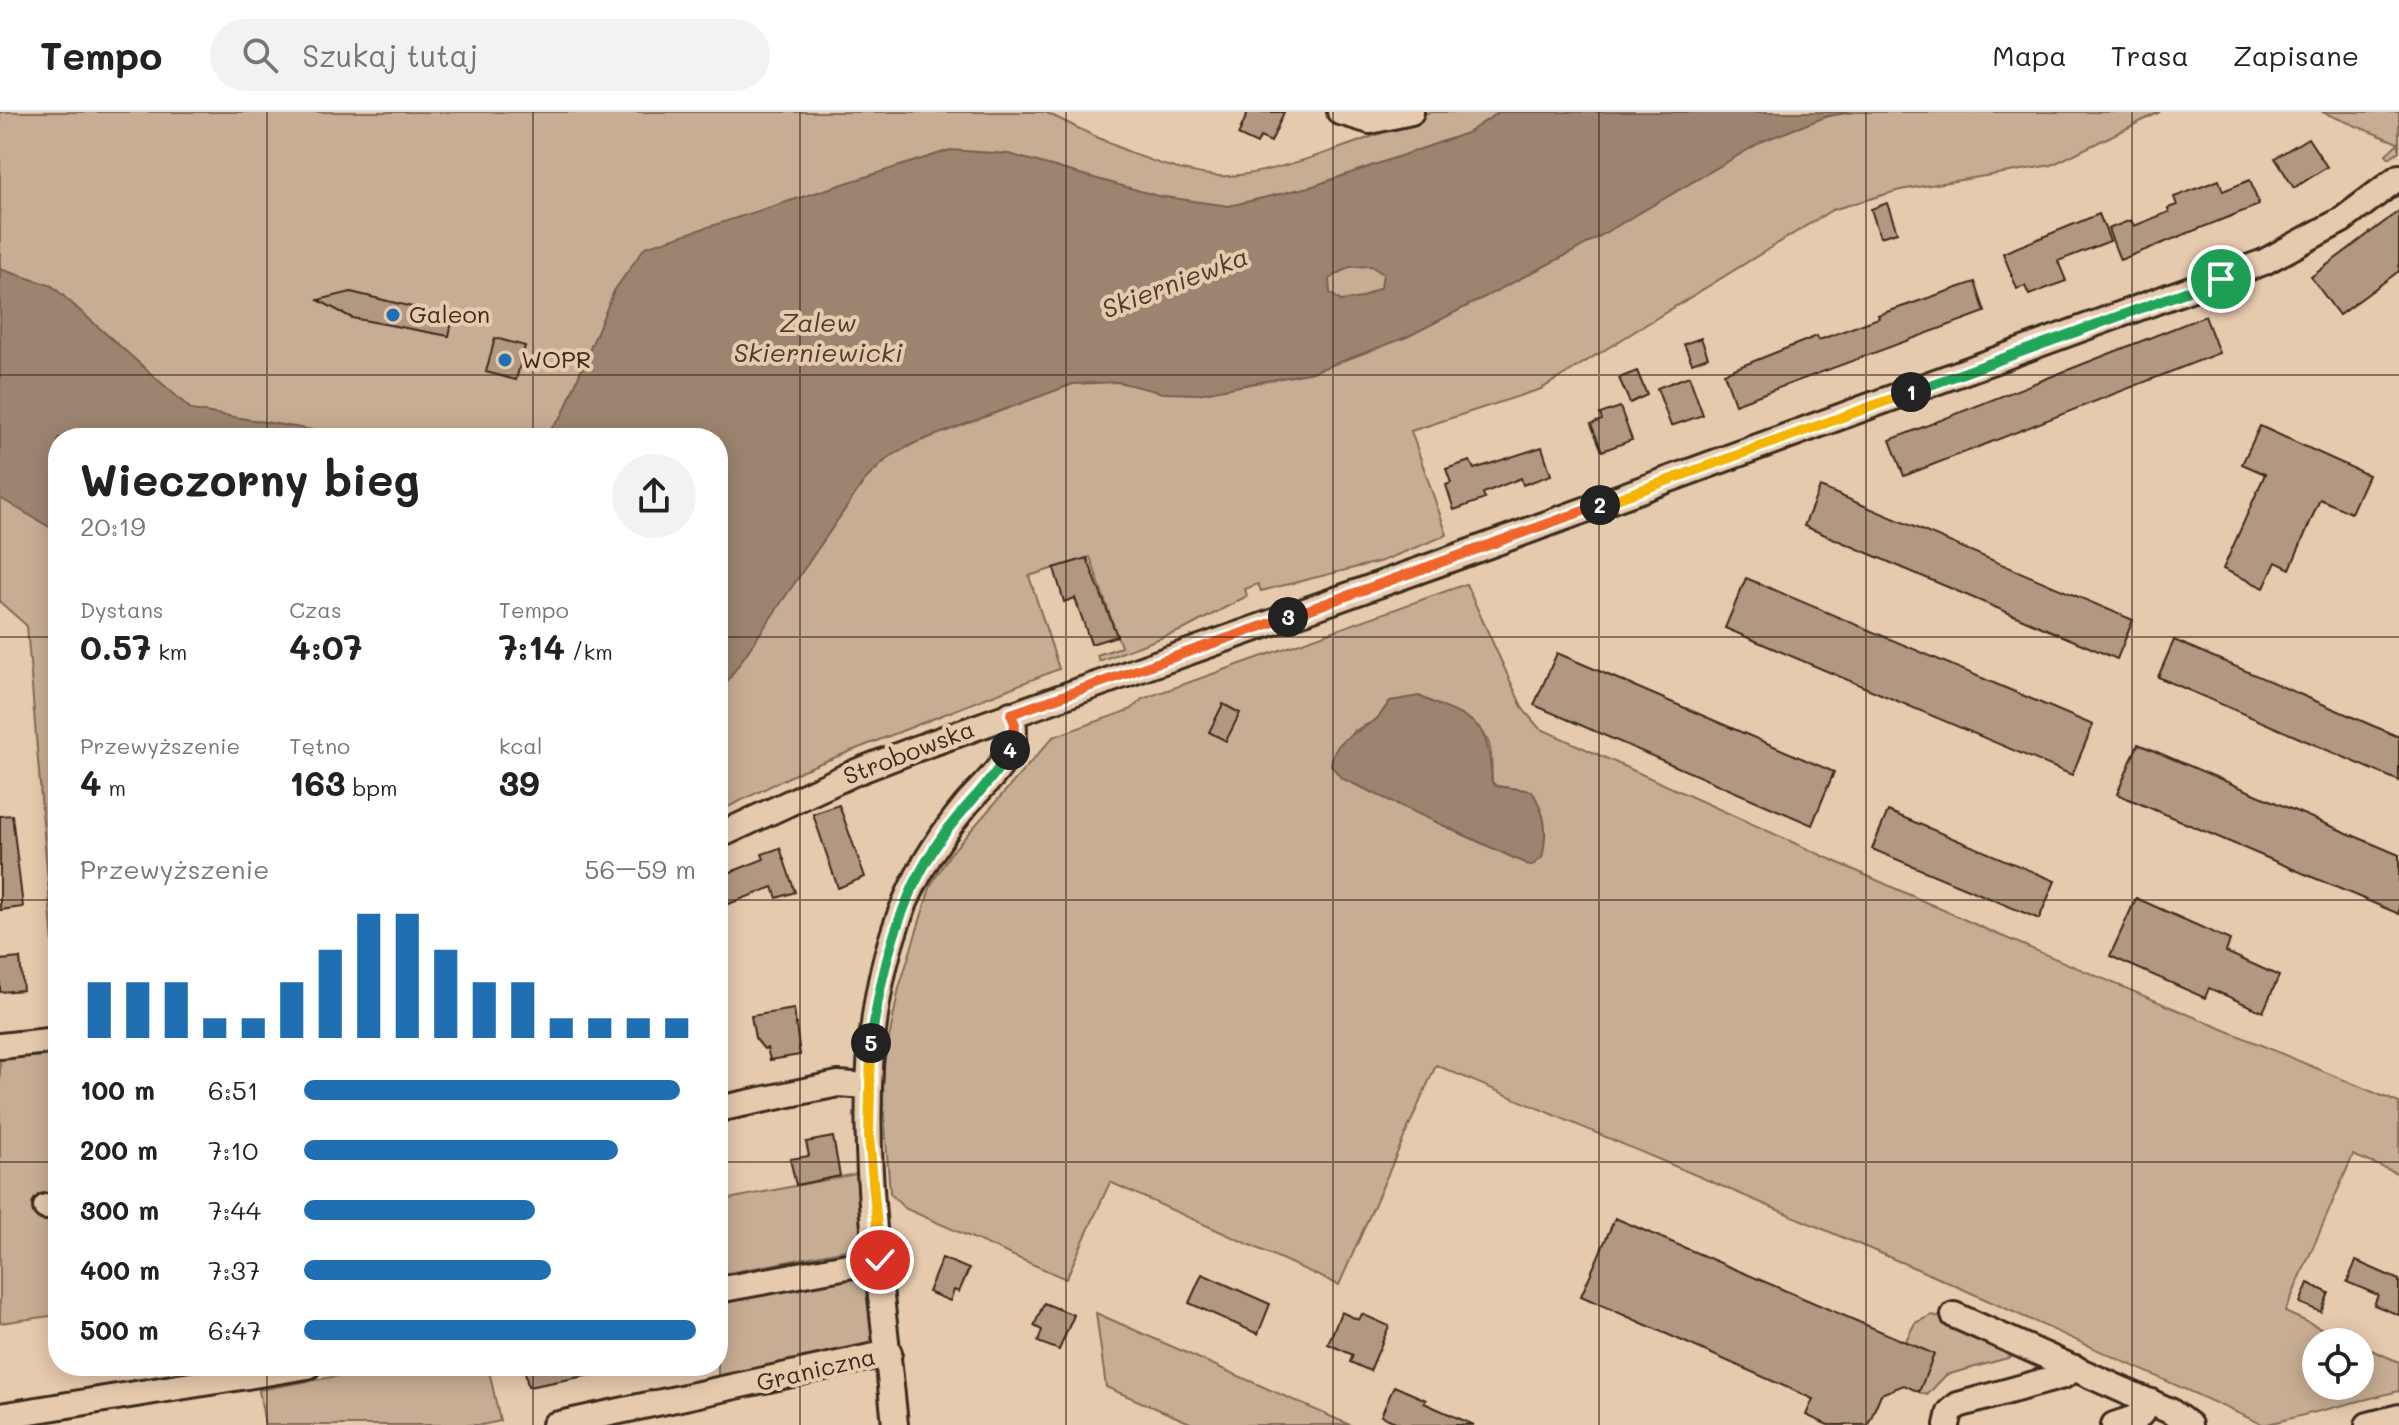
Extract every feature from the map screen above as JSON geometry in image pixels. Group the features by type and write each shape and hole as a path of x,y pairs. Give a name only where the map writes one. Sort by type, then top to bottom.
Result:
{"street":[{"path":"1340,112 1370,121 1411,112"},
{"name":"Strobowska","path":"728,831 856,772 1011,714 1452,558 2264,262 2342,220 2399,177"},
{"name":"Graniczna","path":"895,1425 868,1086 875,1013 899,918 917,876 940,839 1004,761 1014,736 1011,714"},
{"path":"0,1046 48,1041"},
{"path":"728,1107 838,1084 868,1086"},
{"path":"728,1288 880,1260"},
{"path":"1954,1315 2151,1402 2176,1414 2189,1425"},
{"name":"Graniczna","path":"555,1425 889,1353"},
{"path":"1947,1425 1950,1412 1958,1405 2063,1376 2075,1368"},
{"path":"0,1416 246,1376"},
{"path":"2114,1425 2138,1417 2151,1402"},
{"path":"2368,1425 2399,1417"}],"shaded area":[{"path":"0,112 1045,112 1151,160 1173,168 1218,176 1239,175 1294,163 1355,143 1429,112 2160,112 2052,165 1900,190 1832,210 1541,389 1411,431 1447,535 1382,561 1261,591 1258,584 1245,589 1247,596 1185,629 1099,661 1097,655 1121,647 1090,557 1029,576 1059,669 803,770 728,807 728,428 48,428 48,883 27,626 0,602"},
{"path":"2322,112 2399,112 2399,151 2389,158 2386,154 2398,143"},
{"path":"1466,584 1523,709 1539,728 1992,932 2399,1103 2399,1174 2353,1155 2285,1312 2321,1328 2302,1328 2302,1400 2363,1400 2264,1425 1936,1277 1436,1065 1339,1285 1110,1182 1066,1279 904,1208 890,1193 883,1100 884,1064 899,988 931,885 950,854 1053,737 1132,709 1142,699","holes":["1390,701 1432,707 1461,716 1483,732 1489,744 1492,782 1496,786 1532,791 1531,866 1341,778 1354,731 1378,719"]},
{"path":"48,1056 48,1316 0,1323 0,1059"},
{"path":"856,1174 861,1230 846,1250 728,1273 728,1199"},
{"path":"849,1276 867,1289 872,1346 718,1379 718,1376 728,1376 728,1301"},
{"path":"1096,1313 1350,1425 1195,1425 1106,1387"},
{"path":"1932,1315 2026,1353 1946,1375 1927,1395 1919,1392 1934,1354 1905,1342 1915,1323"},
{"path":"2374,1351 2399,1362 2399,1391 2374,1397"},
{"path":"337,1376 490,1376 500,1421 482,1425 265,1425 259,1390"}],"water":[{"name":"Zalew Skierniewicki","path":"1499,112 1854,112 1828,116 1763,141 1574,251 1407,337 1313,372 1198,394 1163,393 1118,382 1073,384 915,443 889,457 865,480 728,680 728,428 551,428 562,416 614,291 645,247 950,150 1009,154 1158,196 1229,206 1313,186 1467,133","holes":["1371,266 1383,274 1381,287 1361,298 1341,301 1330,293 1329,279 1350,267"]},
{"path":"0,269 52,286 192,410 301,428 48,428 48,526 0,498"},
{"path":"1419,696 1466,717 1482,732 1492,782 1496,786 1532,791 1543,816 1545,840 1542,858 1531,866 1341,778 1331,765 1341,743 1376,719 1390,701"}],"building":[{"path":"1248,112 1284,112 1271,142 1260,137 1257,144 1238,135"},
{"path":"2308,138 2327,167 2294,188 2275,158"},
{"path":"2219,180 2223,191 2250,180 2259,205 2120,260 2108,229 2131,220 2134,226 2169,212 2168,208 2177,205 2174,197"},
{"path":"1887,203 1897,232 1880,237 1871,209"},
{"path":"2399,211 2399,271 2339,315 2311,277"},
{"path":"2099,214 2110,241 2058,261 2066,281 2029,295 2025,286 2017,289 2003,253"},
{"path":"1975,282 1985,312 1735,404 1724,373 1817,336 1819,340 1879,318 1878,315"},
{"name":"Galeon","path":"351,292 453,317 449,336 352,318 318,300"},
{"path":"2205,316 2219,353 1904,476 1890,440"},
{"name":"WOPR","path":"495,338 525,346 516,380 486,372"},
{"path":"1701,338 1708,357 1692,363 1684,344"},
{"path":"1637,371 1647,395 1630,403 1619,378"},
{"path":"1689,376 1703,415 1671,426 1657,388"},
{"path":"1620,407 1632,440 1602,451 1591,424 1602,420 1600,414"},
{"path":"2260,426 2368,475 2351,513 2320,499 2290,569 2276,562 2264,588 2223,569 2265,474 2242,464"},
{"path":"1542,447 1551,475 1523,485 1521,478 1483,493 1485,499 1454,510 1446,485 1451,483 1446,469 1470,461 1474,469"},
{"path":"1820,487 2133,620 2117,659 1804,526"},
{"path":"1087,558 1117,636 1091,644 1075,598 1064,602 1054,568"},
{"path":"1746,578 2093,725 2072,775 1725,628"},
{"path":"2174,640 2399,737 2399,781 2158,677"},
{"path":"1557,653 1834,772 1812,825 1534,705"},
{"path":"1223,704 1240,713 1226,741 1209,732"},
{"path":"2138,744 2399,855 2399,914 2117,794"},
{"path":"839,805 865,877 838,888 813,814"},
{"path":"1888,811 2055,881 2039,919 1872,849"},
{"path":"12,815 23,907 0,910 0,816"},
{"path":"780,848 795,892 777,898 773,887 728,904 728,873 764,859 762,854"},
{"path":"2136,898 2230,940 2226,952 2279,976 2263,1012 2209,988 2205,998 2110,956"},
{"path":"20,958 23,990 0,992 0,960"},
{"path":"794,1009 800,1055 770,1060 767,1048 764,1049 755,1038 751,1016"},
{"path":"833,1137 840,1176 796,1185 790,1159 809,1156 806,1142"},
{"path":"1615,1218 1934,1354 1919,1392 1904,1385 1881,1394 1868,1425 1828,1425 1806,1415 1813,1399 1581,1296"},
{"path":"942,1258 969,1269 959,1292 954,1290 950,1301 928,1292"},
{"path":"2356,1261 2399,1280 2399,1315 2374,1305 2378,1295 2347,1282"},
{"path":"1202,1274 1270,1304 1258,1334 1189,1303"},
{"path":"2308,1283 2329,1293 2321,1312 2300,1303"},
{"path":"1044,1303 1074,1315 1059,1350 1038,1342 1042,1330 1034,1326"},
{"path":"1341,1312 1359,1320 1362,1314 1389,1326 1370,1371 1350,1362 1353,1355 1328,1344"},
{"path":"526,1376 586,1376 528,1387"},
{"path":"1394,1386 1474,1425 1403,1425 1381,1416"}],"place":[{"name":"Galeon","path":"393,315"},
{"name":"WOPR","path":"505,360"}],"route":[{"path":"880,1260 869,1136 868,1059 884,967 899,918 917,876 954,820 1004,761 1011,747 1015,724 1011,714 1437,564 2221,279"}],"water label":[{"name":"Skierniewka","path":"1175,283"}]}
